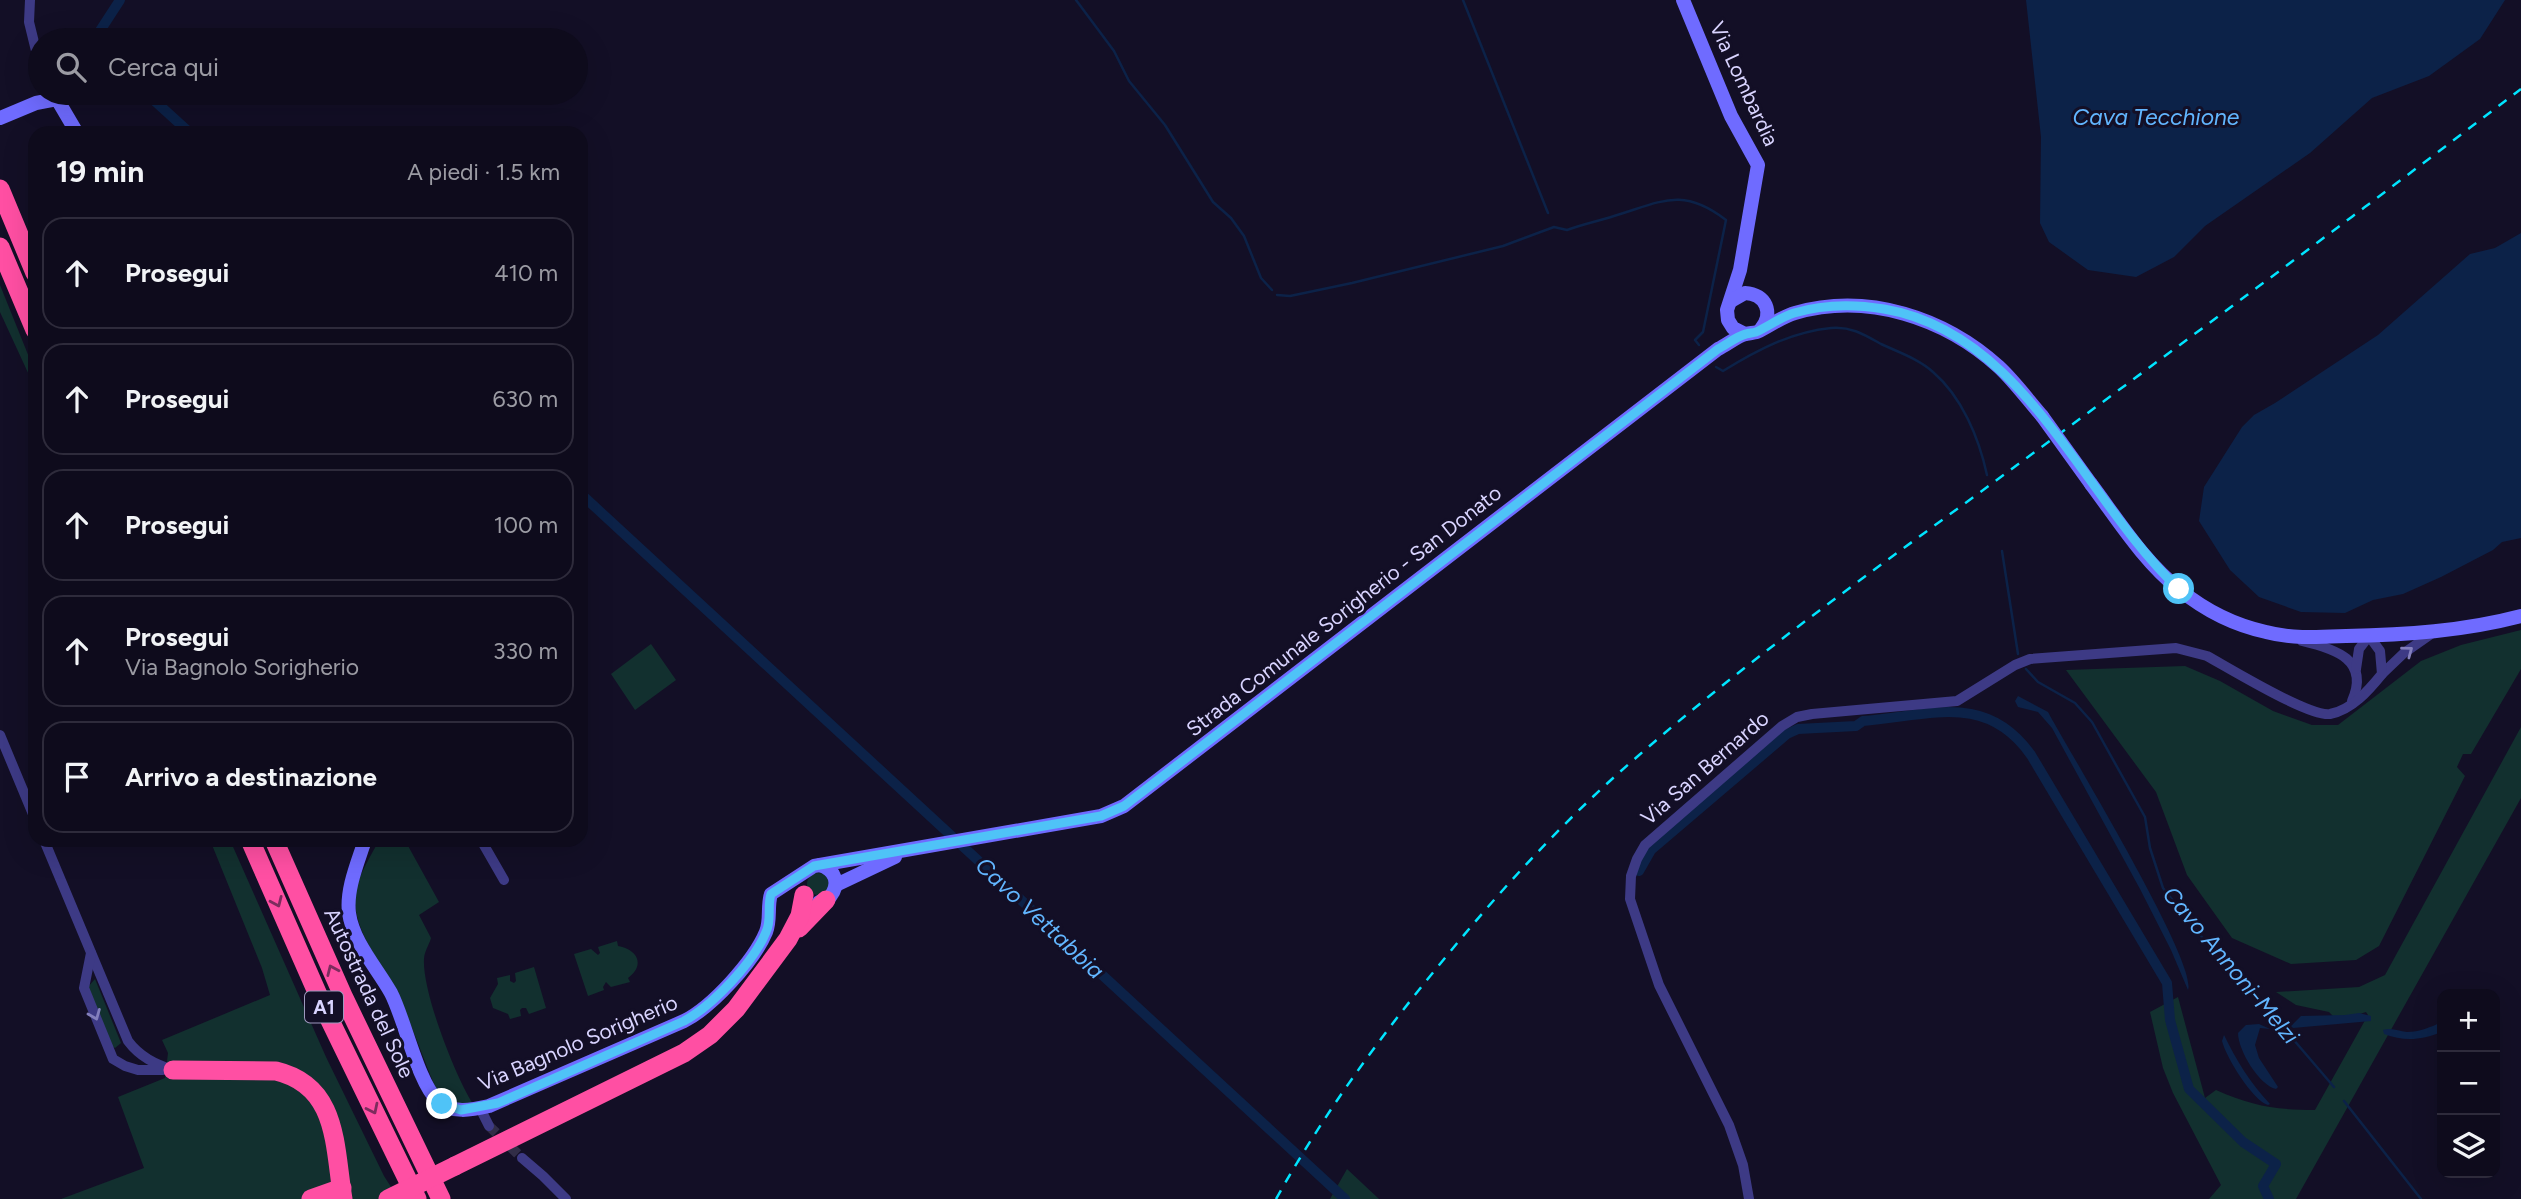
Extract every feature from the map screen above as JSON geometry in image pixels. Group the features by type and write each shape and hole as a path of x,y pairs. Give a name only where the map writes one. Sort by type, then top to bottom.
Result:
{"highway":[{"path":"0,189 28,256"},
{"path":"0,247 28,313"},
{"name":"A1","path":"253,847 323,1006 417,1199"},
{"name":"Autostrada del Sole","path":"277,847 344,998 441,1199"},
{"path":"388,1199 698,1044 736,1009 789,939 831,892"},
{"path":"789,939 800,916 803,894"},
{"path":"173,1070 276,1071 303,1081 320,1098 328,1115 335,1142 342,1194 311,1199"}],"street":[{"path":"30,0 30,28"},
{"name":"Via Lombardia","path":"1683,0 1731,116 1758,165 1752,212 1731,301"},
{"path":"0,118 31,105"},
{"path":"60,105 73,126"},
{"path":"1740,270 1748,293"},
{"path":"1718,349 1731,326 1727,313 1731,301 1748,293 1760,297 1767,308 1767,321 1752,332"},
{"path":"1718,349 1794,313 1837,305 1864,306 1917,317 1966,341 2000,369 2042,416 2136,544 2179,589 2231,621 2342,654 2356,669"},
{"path":"1767,308 1794,313"},
{"path":"1731,326 1752,332"},
{"name":"Strada Comunale Sorigherio - San Donato","path":"917,849 966,838 1101,816 1124,806 1718,349"},
{"path":"2281,635 2369,636 2474,627 2521,617"},
{"name":"Via San Bernardo","path":"1749,1199 1742,1165 1729,1125 1659,985 1629,891 1634,867 1645,845 1782,726 1797,717 1812,714 1957,701 2015,664 2030,659 2176,648 2207,656 2314,712 2332,713 2351,704 2371,688 2404,653 2437,630"},
{"path":"2351,704 2357,692 2359,649 2369,636"},
{"path":"2369,636 2380,651 2382,674"},
{"path":"0,736 28,802"},
{"path":"47,847 128,1041 127,1052 113,1059"},
{"name":"Via Bagnolo Sorigherio","path":"364,847 349,897 349,910 356,934 393,996 433,1096 454,1110 480,1108 498,1103 703,1011 722,993 763,938 769,924 770,897 778,888"},
{"path":"485,847 504,880"},
{"path":"778,888 808,868 843,859 917,849"},
{"path":"778,888 789,887 816,902 880,862 917,849"},
{"path":"820,865 834,874 831,892"},
{"path":"802,874 800,884 803,894"},
{"path":"91,951 84,988 113,1059 138,1070 173,1070"},
{"path":"85,978 94,974 102,979"},
{"path":"128,1041 142,1056 173,1070"},
{"path":"480,1108 489,1126"},
{"path":"522,1158 566,1199"}],"green space":[{"path":"0,285 28,355 28,373 0,312"},
{"path":"2521,630 2521,669 2471,754 2463,754 2457,767 2465,776 2379,946 2356,960 2291,964 2232,938 2187,875 2156,792 2066,670 2185,666 2220,681 2273,711 2312,725 2338,725 2421,661 2461,645"},
{"path":"651,644 676,680 635,710 611,674"},
{"path":"2521,727 2521,798 2296,1199 2209,1199 2221,1185 2173,1093 2163,1068 2150,1012 2178,997 2205,1098 2216,1090 2264,1106 2315,1110 2368,1015 2366,1012 2338,1021 2329,1012 2296,1005 2276,992 2359,987 2385,975"},
{"path":"213,847 233,847 326,1057 393,1190 392,1199 61,1199 144,1168 118,1097 165,1078 168,1053 162,1040 270,995 262,968"},
{"path":"375,847 409,847 439,902 419,915 431,938 424,956 428,991 457,1074 473,1104 451,1103 438,1093 402,1005 361,928 355,896 362,873"},
{"path":"818,873 826,876 829,884 826,892 818,895 810,892 807,884 810,876"},
{"path":"617,941 618,946 630,950 637,958 637,968 628,978 630,982 611,987 606,982 604,990 588,996 574,954 591,949 598,955 598,947"},
{"path":"534,967 546,1008 529,1014 526,1008 522,1008 521,1016 510,1019 508,1014 493,1008 490,998 498,984 497,978 510,975 510,981 514,983 515,973"},
{"path":"95,979 121,1043 115,1048 88,987"},
{"path":"1347,1169 1379,1199 1330,1199"}],"water":[{"name":"Cava Tecchione","path":"2026,0 2505,0 2480,39 2429,76 2372,98 2310,153 2205,226 2174,257 2136,277 2088,270 2049,242 2040,223 2041,137"},
{"path":"2521,233 2521,538 2502,542 2493,550 2403,594 2373,600 2345,613 2301,612 2259,597 2230,570 2199,521 2204,487 2242,427 2254,415 2378,335 2470,254 2495,248"},
{"path":"2018,696 2048,712 2154,900 2186,972 2188,990 2140,889 2052,728 2038,712 2018,707 2015,701"},
{"path":"2359,1013 2371,1016 2371,1021 2293,1028 2291,1026 2301,1016"},
{"path":"2259,1024 2270,1029 2260,1028 2255,1045 2259,1058 2278,1087 2276,1089 2257,1074 2239,1040 2238,1033 2246,1025"},
{"path":"2437,1024 2437,1034 2420,1038 2399,1038 2384,1034 2383,1030 2411,1032"},
{"path":"2224,1035 2244,1071 2270,1104 2255,1096 2241,1078 2222,1041"}],"waterway":[{"name":"Cavo Vettabbia","path":"102,28 120,0"},
{"path":"1076,0 1114,51 1129,81 1165,125 1213,202 1231,218 1244,236 1261,278 1272,290"},
{"name":"Cavo Annoni-Melzi","path":"1463,0 1548,213"},
{"name":"Cavo Vettabbia","path":"159,105 182,126"},
{"name":"Cavo Annoni-Melzi","path":"1277,295 1290,296 1352,283 1503,246 1554,227 1567,230 1658,202 1684,200 1710,209 1726,220 1703,332 1695,340 1699,345"},
{"name":"Cavo Annoni-Melzi","path":"1716,367 1723,371 1762,349 1802,333 1831,328 1858,332 1921,363 1953,393 1968,419 1987,475"},
{"name":"Cavo Vettabbia","path":"588,500 1345,1199"},
{"name":"Cavo Annoni-Melzi","path":"2002,551 2018,654"},
{"name":"Cavo Annoni-Melzi","path":"2026,669 2038,682 2075,703 2092,722 2145,817 2150,848 2163,888 2205,941 2334,1087"},
{"path":"1639,871 1651,850 1787,734 1798,729 1856,726 1863,721 1954,712 1995,722 2014,735 2031,755 2167,983 2170,1020 2189,1089 2243,1142 2276,1164 2263,1186 2269,1199"},
{"name":"Cavo Annoni-Melzi","path":"2344,1101 2421,1199"}],"tunnel":[{"path":"489,1126 522,1158"}],"railway":[{"path":"1276,1199 1332,1107 1417,992 1510,882 1611,780 1729,680 1823,608 2521,89"}],"route":[{"path":"442,1104 454,1110 461,1110 498,1103 703,1011 722,993 758,947 768,927 771,894 808,868 843,859 917,849 1101,816 1124,806 1718,349 1794,313 1837,305 1892,310 1917,317 1966,341 2000,369 2022,392 2136,544 2179,589"}]}
